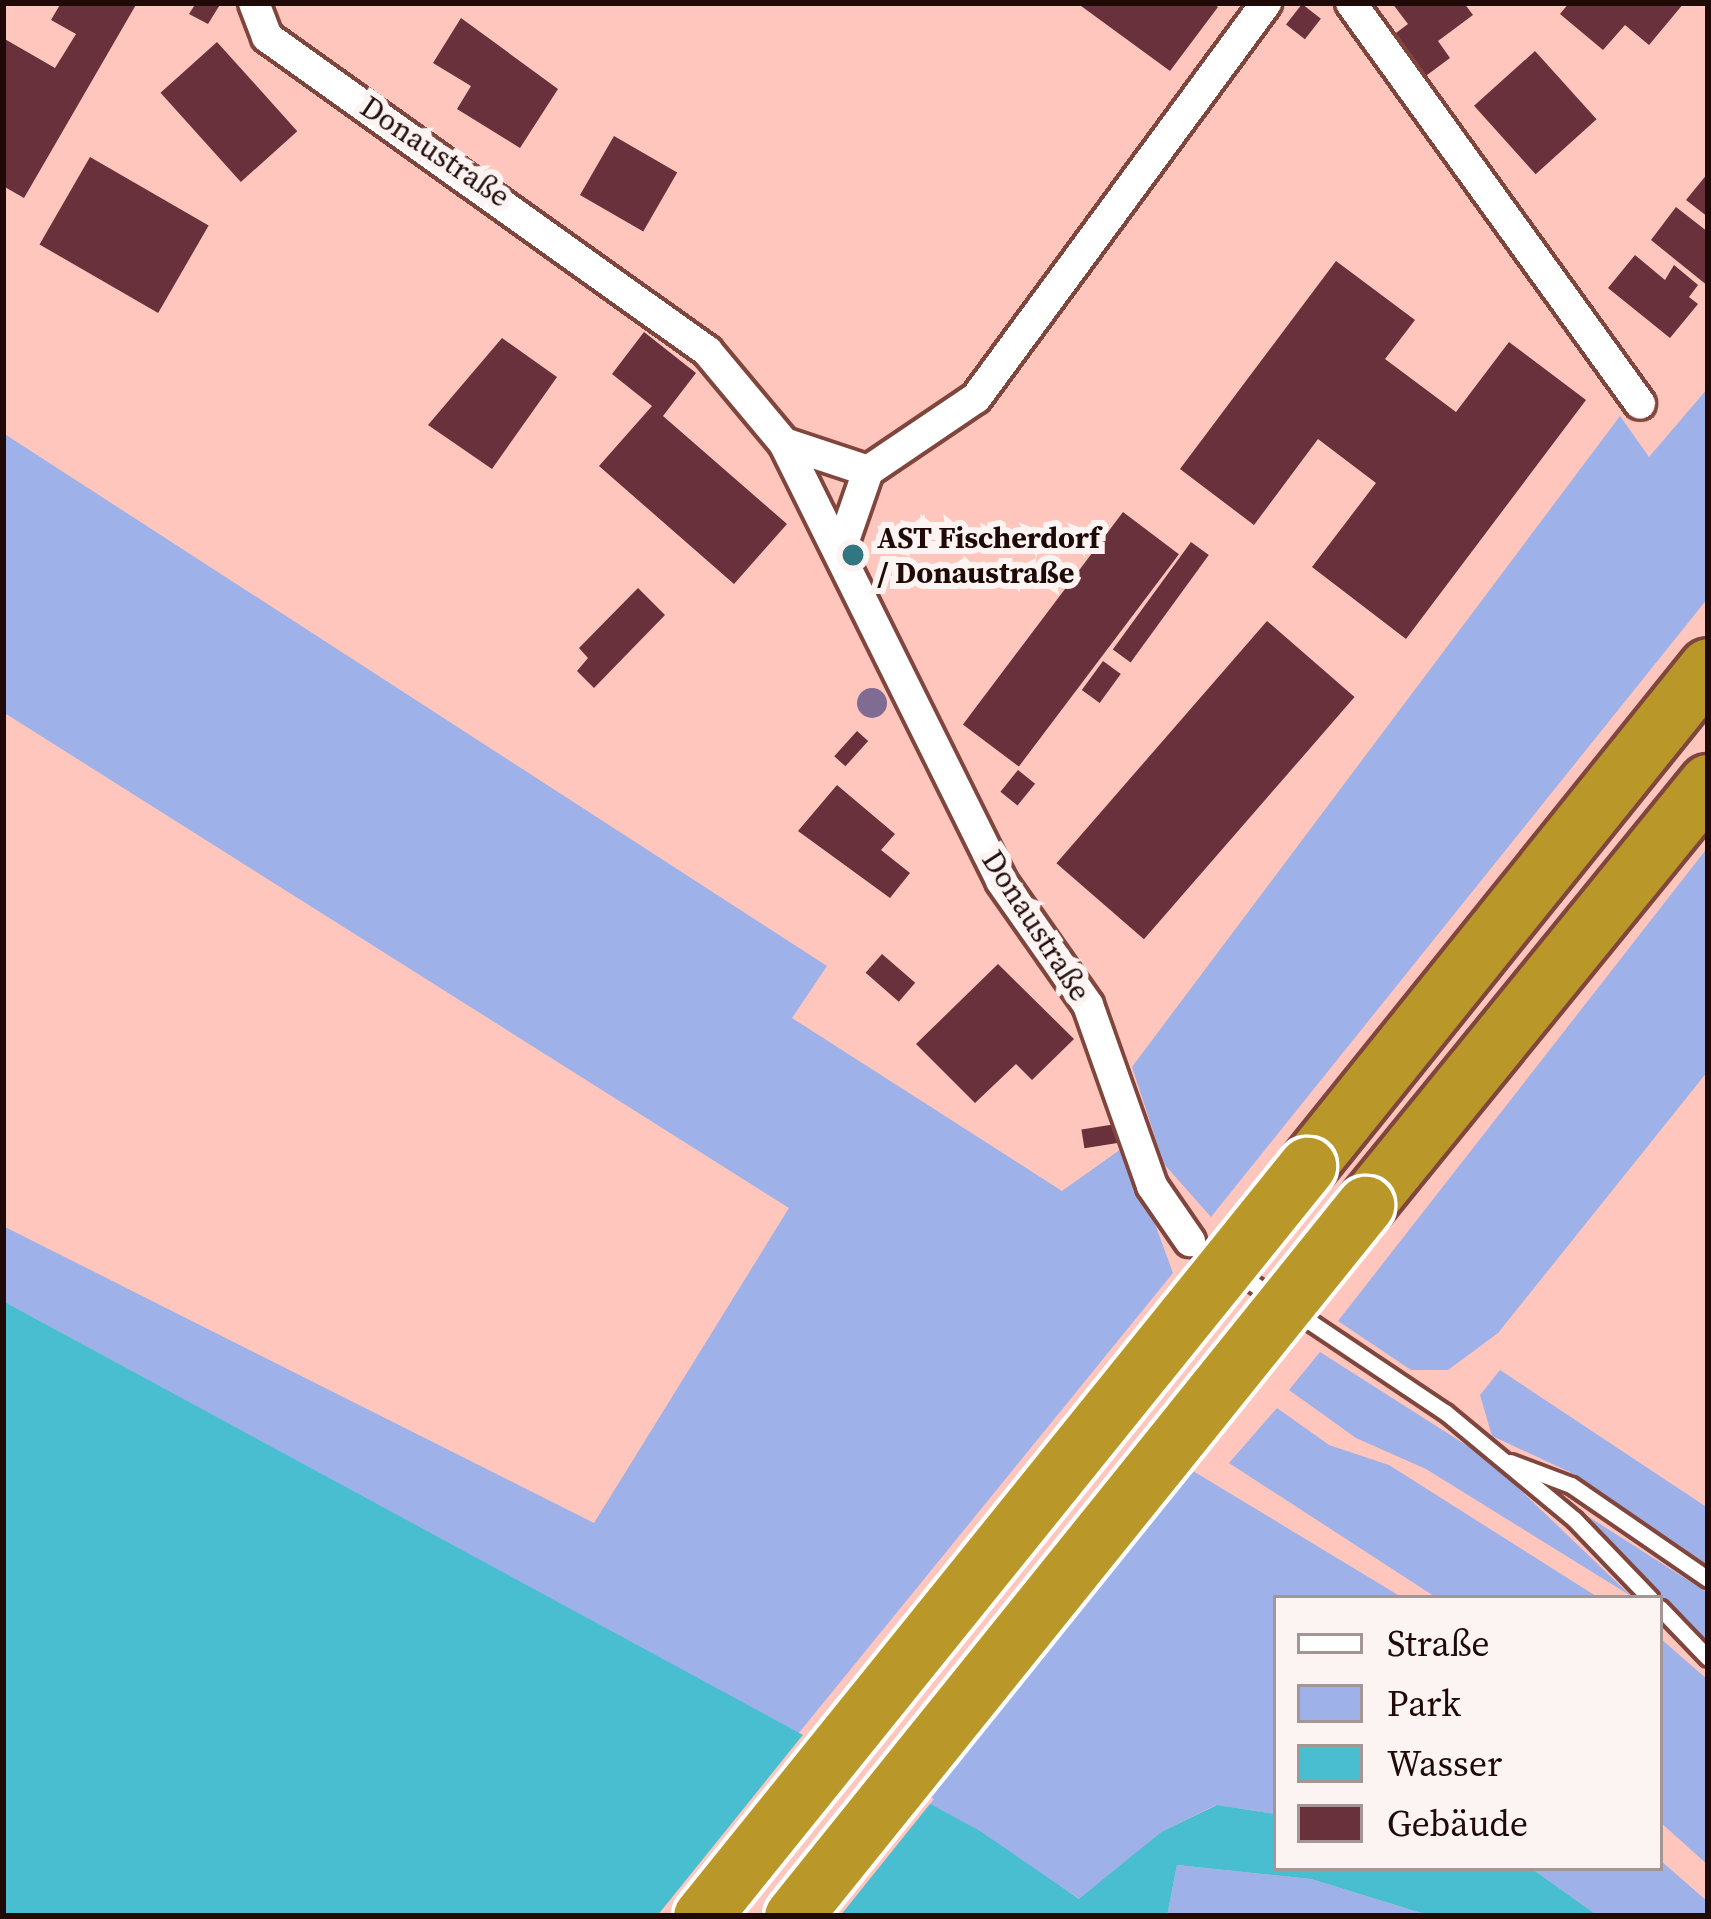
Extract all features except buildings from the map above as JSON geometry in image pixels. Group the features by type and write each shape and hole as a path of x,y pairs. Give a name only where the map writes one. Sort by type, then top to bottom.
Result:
{"highway":[{"path":"702,1916 1708,667"},
{"path":"794,1916 1708,782"}],"street":[{"name":"Donaustraße","path":"254,3 267,37 707,351 784,442 841,549 1001,881 1088,1005 1152,1186 1190,1241"},
{"path":"841,549 868,471 976,398 1266,3"},
{"path":"1351,3 1640,404"},
{"path":"784,442 868,471"}],"lane":[{"path":"1190,1241 1502,1459 1647,1595"},
{"path":"1502,1459 1571,1485 1708,1579"},
{"path":"1663,1611 1708,1658"}],"green space":[{"path":"1708,388 1708,598 1211,1217 1164,1164 1132,1067 1620,416 1649,457"},
{"path":"3,433 827,966 792,1018 1062,1191 1121,1149 1129,1153 1173,1273 798,1734 3,1301 3,1226 594,1523 789,1208 3,712"},
{"path":"1708,847 1708,1071 1498,1333 1448,1370 1411,1370 1338,1321"},
{"path":"1320,1352 1488,1459 1630,1595 1426,1469 1356,1438 1289,1390"},
{"path":"1500,1370 1708,1508 1708,1565 1576,1475 1492,1436 1480,1395"},
{"path":"1277,1408 1329,1445 1389,1465 1594,1595 1432,1595 1229,1463"},
{"path":"1193,1471 1398,1595 1273,1595 1273,1814 1216,1805 1161,1832 1080,1899 919,1798"},
{"path":"1564,1501 1708,1593 1708,1646 1663,1602 1663,1595 1656,1595"},
{"path":"1663,1641 1708,1680 1708,1865 1663,1825"},
{"path":"1663,1863 1708,1902 1708,1916 1598,1916 1535,1871 1663,1871"},
{"path":"1177,1865 1311,1879 1431,1916 1167,1916"}],"water":[{"path":"3,1301 980,1831 1079,1899 1161,1832 1217,1805 1273,1814 1273,1871 1535,1871 1598,1916 1431,1916 1311,1879 1177,1865 1167,1916 3,1916"}],"pier":[{"path":"806,1731 934,1799 840,1916 657,1916"}],"place":[{"name":"AST Fischerdorf / Donaustraße","path":"853,555"}]}
